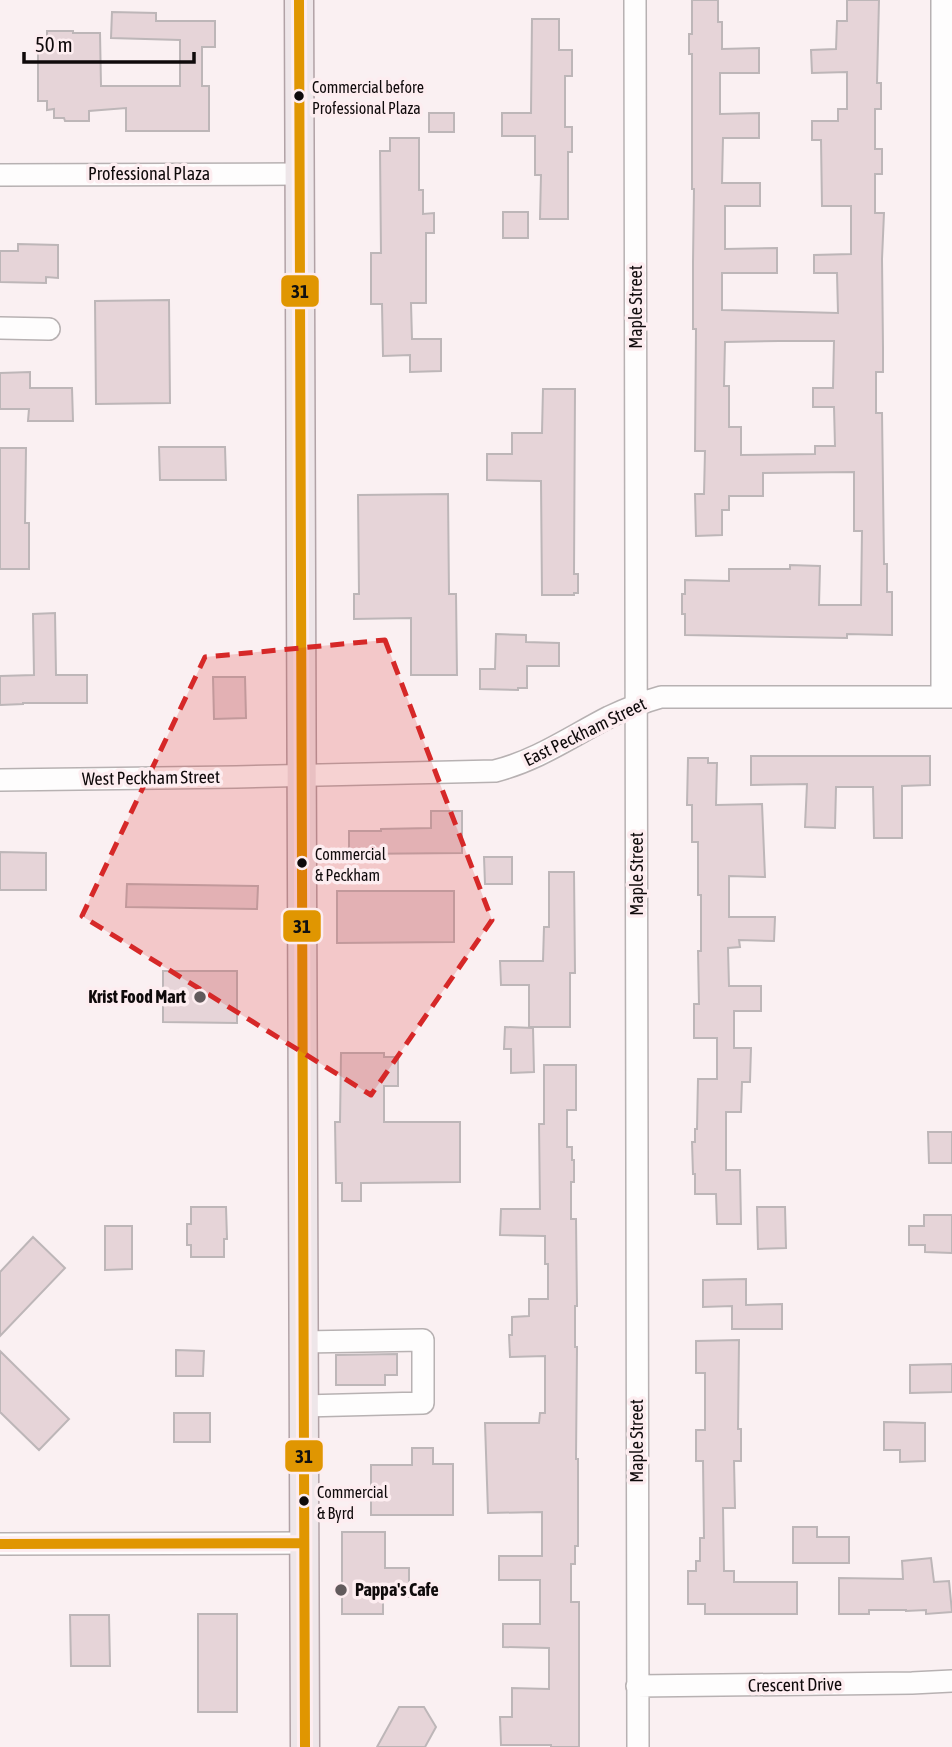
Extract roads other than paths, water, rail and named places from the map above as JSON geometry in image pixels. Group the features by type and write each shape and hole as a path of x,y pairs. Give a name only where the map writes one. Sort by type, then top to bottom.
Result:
{"main road":[{"path":"299,0 305,1747"}],"street":[{"name":"Maple Street","path":"635,0 638,1747"},
{"path":"942,0 947,697"},
{"name":"Professional Plaza","path":"0,175 299,174"},
{"path":"0,328 49,329"},
{"name":"East Peckham Street","path":"302,775 495,771 536,757 610,716 661,696 947,697"},
{"name":"West Peckham Street","path":"0,779 302,775"},
{"path":"302,1342 423,1340 423,1403 303,1406"},
{"path":"0,1544 303,1543"},
{"name":"Crescent Drive","path":"637,1686 912,1684 952,1681"}],"place":[{"name":"Commercial before Professional Plaza","path":"299,96"},
{"name":"Commercial & Peckham","path":"302,863"},
{"name":"Krist Food Mart","path":"200,997"},
{"name":"Commercial & Byrd","path":"304,1501"},
{"name":"Pappa's Cafe","path":"341,1590"}]}
